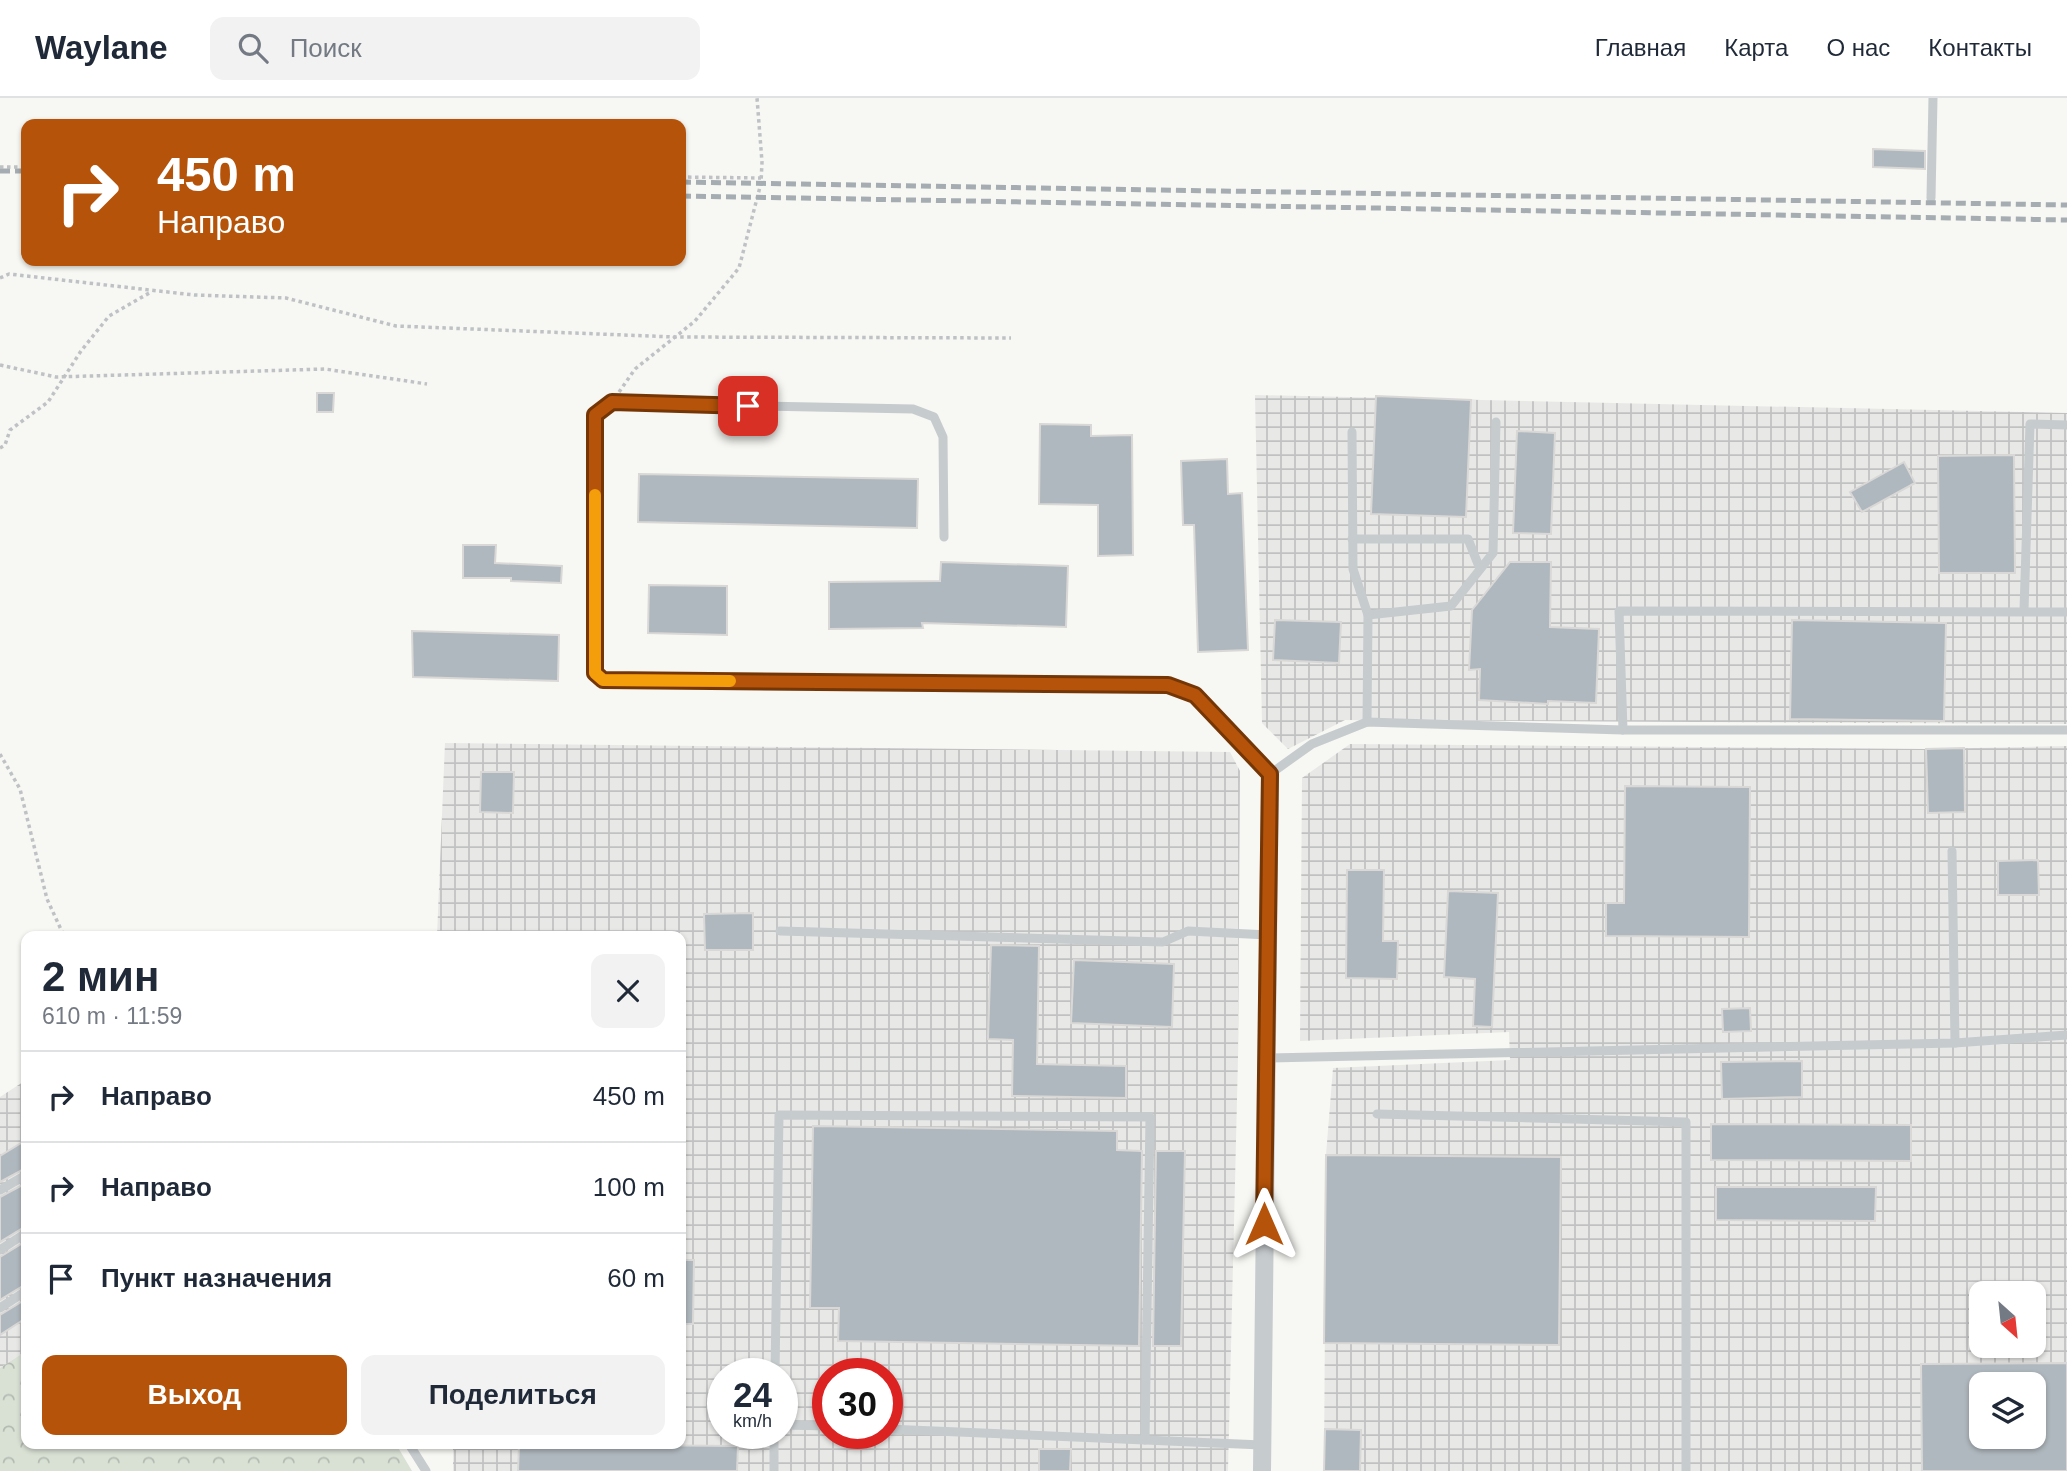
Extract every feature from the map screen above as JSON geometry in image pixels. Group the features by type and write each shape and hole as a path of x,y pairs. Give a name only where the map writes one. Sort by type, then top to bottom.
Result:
{"street":[{"path":"1262,1471 1270,774"}],"lane":[{"path":"1931,198 1933,98"},
{"path":"944,537 943,437 934,417 913,409 612,402 595,415 595,673 603,680 1168,685 1195,695 1270,774 1312,744 1367,722 1623,730 2067,730"},
{"path":"1367,615 1451,606 1493,553 1496,422"},
{"path":"2024,610 2030,424 2067,425"},
{"path":"1352,432 1353,569 1367,615 1367,722"},
{"path":"1352,539 1468,539 1480,569"},
{"path":"1623,730 1619,611 2067,612"},
{"path":"1952,851 1955,1043"},
{"path":"780,931 1163,942 1188,931 1268,935"},
{"path":"1266,1058 1955,1043 2067,1035"},
{"path":"1377,1114 1686,1122 1686,1471"},
{"path":"775,1358 779,1115 1150,1117 1144,1440"},
{"path":"0,1190 21,1178"},
{"path":"0,1250 21,1236"},
{"path":"0,1308 21,1294"},
{"path":"903,1430 1262,1445"},
{"path":"413,1449 426,1471"},
{"path":"774,1449 774,1471"}],"path":[{"path":"612,402 635,369 695,321 739,268 761,178 757,98"},
{"path":"0,167 21,167"},
{"path":"686,177 761,178"},
{"path":"0,275 194,295 286,298 396,326 675,337 1011,338"},
{"path":"0,448 5,445 10,430 48,402 81,351 109,316 153,290"},
{"path":"0,365 56,377 325,369 427,384"},
{"path":"0,754 20,789 47,899 62,931"}],"shaded area":[{"path":"1255,395 2067,413 2067,724 1345,720 1288,749 1262,723"},
{"path":"445,743 1230,752 1240,771 1238,1058 1228,1471 453,1471 453,1449 686,1449 686,931 437,931"},
{"path":"1350,744 1926,749 2067,746 2067,1471 1324,1471 1326,1155 1333,1068 1510,1060 1509,1032 1300,1041 1302,778"},
{"path":"21,1083 21,1354 0,1368 0,1097"}],"green space":[{"path":"21,1354 21,1449 399,1449 412,1471 0,1471 0,1368"}],"building":[{"path":"1873,149 1925,151 1925,169 1873,167"},
{"path":"317,393 334,393 333,412 317,412"},
{"path":"1376,396 1471,400 1466,517 1371,514"},
{"path":"1040,424 1091,425 1091,436 1132,435 1133,555 1098,556 1098,505 1039,504"},
{"path":"1517,431 1555,433 1551,534 1513,533"},
{"path":"2014,455 2015,573 1939,573 1938,456"},
{"path":"1227,459 1228,494 1242,493 1248,650 1198,652 1194,525 1183,525 1181,461"},
{"path":"1904,462 1915,483 1862,512 1850,492"},
{"path":"639,474 918,479 917,528 638,522"},
{"path":"463,545 496,545 495,563 562,566 561,583 511,581 511,578 463,578"},
{"path":"941,562 1068,566 1066,627 922,623 923,628 829,629 829,582 940,581"},
{"path":"1510,562 1551,562 1550,627 1599,629 1596,703 1548,701 1548,704 1479,700 1480,669 1469,670 1472,610"},
{"path":"649,585 727,586 727,635 648,633"},
{"path":"1275,620 1341,622 1339,663 1273,660"},
{"path":"1792,620 1946,623 1944,721 1790,719"},
{"path":"412,631 559,635 558,681 413,677"},
{"path":"1964,748 1965,812 1928,813 1926,749"},
{"path":"481,772 514,772 513,813 480,812"},
{"path":"1625,786 1750,787 1749,937 1606,936 1606,903 1624,903"},
{"path":"2038,860 2039,895 1998,895 1998,861"},
{"path":"1347,870 1384,870 1383,941 1398,941 1397,979 1346,978"},
{"path":"1448,891 1498,893 1492,1027 1473,1026 1475,979 1444,977"},
{"path":"753,913 753,950 705,950 704,914"},
{"path":"991,945 1039,946 1037,1064 1126,1066 1126,1098 1012,1096 1013,1040 988,1039"},
{"path":"1074,960 1174,964 1172,1027 1071,1023"},
{"path":"1750,1008 1751,1031 1723,1032 1722,1009"},
{"path":"1802,1061 1802,1097 1722,1099 1721,1062"},
{"path":"1711,1124 1911,1125 1911,1161 1711,1160"},
{"path":"813,1126 1117,1131 1117,1150 1142,1151 1139,1346 838,1341 839,1308 810,1308"},
{"path":"21,1143 21,1171 0,1182 0,1156"},
{"path":"1156,1151 1185,1151 1181,1346 1153,1346"},
{"path":"1326,1155 1561,1157 1559,1345 1324,1343"},
{"path":"21,1186 21,1229 0,1242 0,1197"},
{"path":"1716,1187 1876,1187 1875,1221 1716,1220"},
{"path":"21,1244 21,1287 0,1300 0,1257"},
{"path":"686,1260 694,1260 693,1324 686,1324"},
{"path":"21,1302 21,1321 0,1335 0,1315"},
{"path":"2067,1363 2067,1471 1922,1471 1921,1364"},
{"path":"1325,1429 1361,1430 1360,1471 1324,1471"},
{"path":"686,1446 707,1446 707,1449 738,1449 737,1471 518,1471 519,1449 686,1449"},
{"path":"1039,1449 1071,1449 1070,1471 1039,1471"}],"railway":[{"path":"0,171 21,171"},
{"path":"686,182 2067,205"},
{"path":"686,196 2067,220"}],"slow traffic":[{"path":"595,495 595,673 603,680 730,681"}],"route":[{"path":"748,406 612,402 595,415 595,673 603,680 1168,685 1195,695 1270,774 1264,1224"}]}
